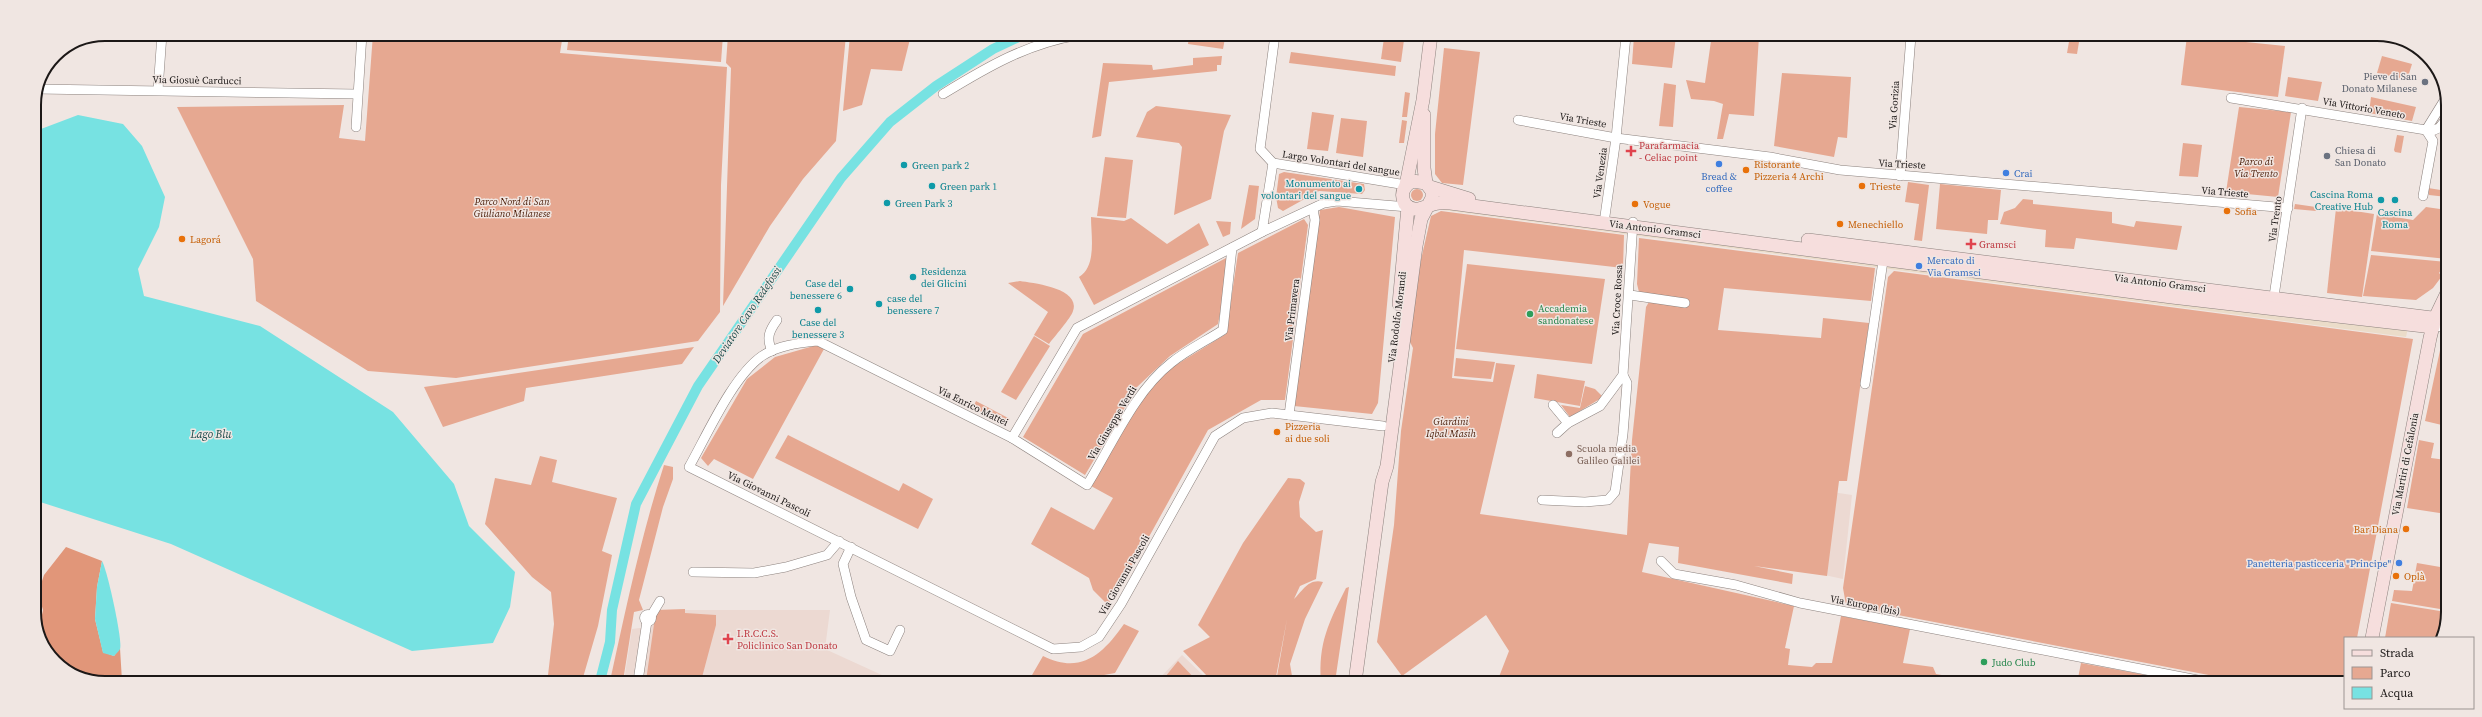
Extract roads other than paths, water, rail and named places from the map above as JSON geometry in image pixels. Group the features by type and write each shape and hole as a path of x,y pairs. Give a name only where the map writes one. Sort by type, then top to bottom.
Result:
{"street":[{"path":"158,90 162,41"},
{"path":"356,127 361,41"},
{"path":"943,94 987,67 1020,50 1050,41"},
{"name":"Largo Volontari del sangue","path":"1274,41 1260,149 1273,163 1406,185"},
{"path":"1408,207 1402,199 1423,100 1430,41"},
{"name":"Via Venezia","path":"1605,220 1616,138 1626,41"},
{"name":"Via Gorizia","path":"1900,176 1911,41"},
{"name":"Via Giosuè Carducci","path":"43,89 357,94"},
{"name":"Via Vittorio Veneto","path":"2231,98 2302,108 2426,130"},
{"path":"1262,232 1324,203 1337,201 1408,207 1418,210 1426,207 1432,198 1424,168 1423,100"},
{"path":"2426,130 2441,104"},
{"name":"Via Trento","path":"2272,304 2288,208 2302,108"},
{"name":"Via Trieste","path":"1518,120 1616,138 1770,157 1840,170 2288,208"},
{"path":"2426,130 2432,131 2441,126"},
{"path":"2423,196 2433,141 2426,130"},
{"name":"Largo Volontari del sangue","path":"1262,232 1273,163"},
{"path":"1406,185 1416,180 1428,185"},
{"name":"Via Antonio Gramsci","path":"1428,185 1466,198 1605,220"},
{"name":"Via Antonio Gramsci","path":"1426,207 1441,202 1633,223 2272,304 2439,322"},
{"name":"Via Rodolfo Morandi","path":"1384,477 1379,468 1400,295 1408,207"},
{"name":"Via Rodolfo Morandi","path":"1356,676 1416,246 1426,207"},
{"name":"Via Primavera","path":"1289,415 1314,220 1313,209"},
{"path":"1265,215 1280,223"},
{"name":"Via Croce Rossa","path":"1542,500 1585,502 1608,500 1615,492 1624,434 1627,383 1623,375 1630,295 1633,223"},
{"name":"Via Enrico Mattei","path":"689,467 743,373 763,355 772,351 791,344 818,341 1012,438 1077,328 1262,232"},
{"name":"Via Giuseppe Verdi","path":"1012,438 1087,485 1143,391 1170,364 1191,348 1223,330 1232,248"},
{"path":"1865,384 1884,254"},
{"path":"1630,295 1685,303"},
{"name":"Via Rodolfo Morandi","path":"1383,426 1389,419 1400,327 1406,318"},
{"path":"772,351 768,343 768,333 777,320"},
{"name":"Via Martiri di Cefalonia","path":"2372,637 2394,515 2439,322"},
{"path":"1556,433 1568,423 1600,406 1623,375"},
{"path":"1553,405 1568,423"},
{"name":"Via Giovanni Pascoli","path":"689,467 851,547 1053,650 1082,647 1099,637 1113,617 1215,436 1243,418 1272,413 1383,426"},
{"path":"693,572 754,573 786,567 827,555 839,541"},
{"path":"851,547 843,564 851,597 866,640 890,651 900,630"},
{"name":"Via Europa (bis)","path":"1661,561 1674,574 1736,585 1800,603 2176,676"},
{"path":"639,676 649,619 660,601"}],"water":[{"name":"Lago Blu","path":"78,115 123,124 142,146 165,197 159,227 138,269 144,296 260,326 393,412 454,484 469,526 515,572 510,607 493,643 412,651 171,544 41,502 41,129"},
{"path":"102,561 111,590 119,633 120,649 114,656 103,653 95,619 97,587"}],"waterway":[{"name":"Deviatore Cavo Redefossi","path":"601,676 610,642 612,610 636,504 698,386 841,178 890,122 936,86 993,49 1010,41"}],"place":[{"name":"Pieve di San Donato Milanese","path":"2425,82"},
{"name":"Parafarmacia - Celiac point","path":"1631,151"},
{"name":"Chiesa di San Donato","path":"2327,156"},
{"name":"Bread & coffee","path":"1719,164"},
{"name":"Green park 2","path":"904,165"},
{"name":"Ristorante Pizzeria 4 Archi","path":"1746,170"},
{"name":"Crai","path":"2006,173"},
{"name":"Green park 1","path":"932,186"},
{"name":"Trieste","path":"1862,186"},
{"name":"Monumento ai volontari del sangue","path":"1359,189"},
{"name":"Cascina Roma Creative Hub","path":"2381,200"},
{"name":"Cascina Roma","path":"2395,200"},
{"name":"Green Park 3","path":"887,203"},
{"name":"Vogue","path":"1635,204"},
{"name":"Sofia","path":"2227,211"},
{"name":"Menechiello","path":"1840,224"},
{"name":"Lagorá","path":"182,239"},
{"name":"Gramsci","path":"1971,244"},
{"name":"Mercato di Via Gramsci","path":"1919,266"},
{"name":"Residenza dei Glicini","path":"913,277"},
{"name":"Case del benessere 6","path":"850,289"},
{"name":"case del benessere 7","path":"879,304"},
{"name":"Case del benessere 3","path":"818,310"},
{"name":"Accademia sandonatese","path":"1530,314"},
{"name":"Pizzeria ai due soli","path":"1277,432"},
{"name":"Scuola media Galileo Galilei","path":"1569,454"},
{"name":"Bar Diana","path":"2406,529"},
{"name":"Panetteria pasticceria \"Principe\"","path":"2399,563"},
{"name":"Oplà","path":"2396,576"},
{"name":"I.R.C.C.S. Policlinico San Donato","path":"728,639"},
{"name":"Judo Club","path":"1984,662"}],"park label":[{"name":"Parco di Via Trento","path":"2256,166"},
{"name":"Parco Nord di San Giuliano Milanese","path":"512,206"},
{"name":"Giardini Iqbal Masih","path":"1451,426"}]}
